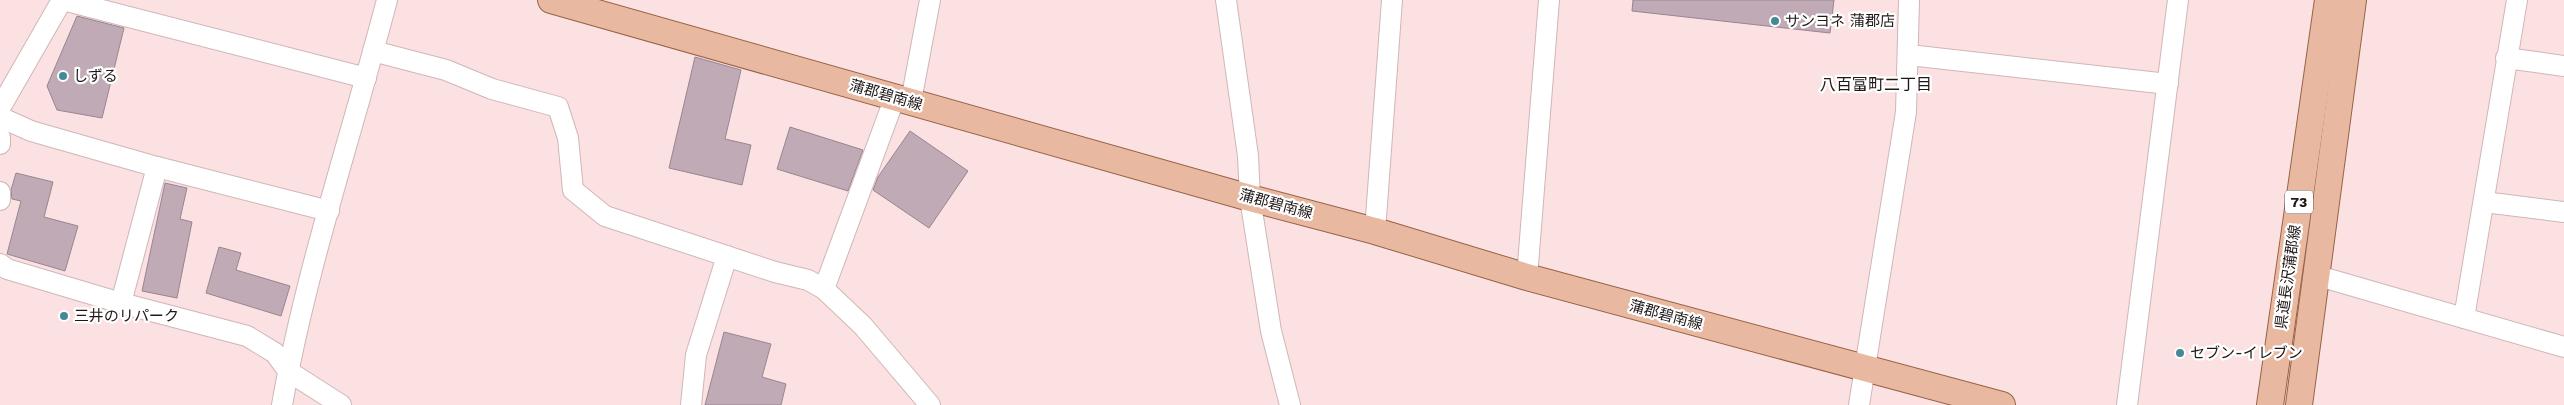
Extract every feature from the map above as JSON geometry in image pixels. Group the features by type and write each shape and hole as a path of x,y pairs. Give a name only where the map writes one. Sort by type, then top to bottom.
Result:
{"main road":[{"name":"蒲郡碧南線","path":"551,0 1250,198 1375,231 1528,277 2002,405"},
{"name":"県道長沢蒲郡線","path":"2270,405 2328,0"},
{"name":"県道長沢蒲郡線","path":"2300,405 2315,275 2353,0"}],"street":[{"path":"0,108 63,0 366,78"},
{"path":"282,405 288,371 329,211 387,0"},
{"path":"824,290 903,99 930,0"},
{"path":"1226,0 1248,156 1250,198 1272,331 1290,405"},
{"path":"1375,231 1392,0"},
{"path":"1528,277 1549,0"},
{"path":"1859,405 1906,112 1909,0"},
{"path":"2127,405 2178,0"},
{"path":"2464,318 2517,0"},
{"path":"373,51 446,70 492,89 558,107 568,138 573,190 604,216 775,272 808,280 824,290 863,326 930,405"},
{"path":"1909,55 2168,84"},
{"path":"2506,58 2564,66"},
{"path":"0,117 31,131 158,167 329,211"},
{"path":"0,136 0,144"},
{"path":"121,302 158,167"},
{"path":"0,192 0,200"},
{"path":"2484,202 2564,212"},
{"path":"691,405 696,355 727,256"},
{"path":"0,264 7,269 247,336 275,353 288,371 341,405"},
{"path":"2315,275 2564,347"}],"building":[{"name":"サンヨネ 蒲郡店","path":"1633,0 1834,0 1830,33 1632,11"},
{"path":"77,16 124,28 102,118 57,110 47,86"},
{"path":"695,57 741,70 725,139 751,145 742,185 669,168"},
{"path":"790,127 863,150 848,191 777,169"},
{"path":"910,131 968,171 929,228 873,190 878,177"},
{"path":"16,173 53,182 44,217 78,226 65,271 7,254 21,201 12,199 11,190"},
{"path":"165,183 187,188 180,219 192,222 177,298 142,291"},
{"path":"219,247 241,253 236,270 290,286 281,316 206,293"},
{"path":"724,332 771,344 762,377 786,384 781,405 705,405"}],"place":[{"name":"サンヨネ 蒲郡店","path":"1775,21"},
{"name":"しずる","path":"63,76"},
{"name":"三井のリパーク","path":"64,316"},
{"name":"セブン-イレブン","path":"2180,353"}],"district":[{"name":"八百富町二丁目","path":"1876,84"}]}
